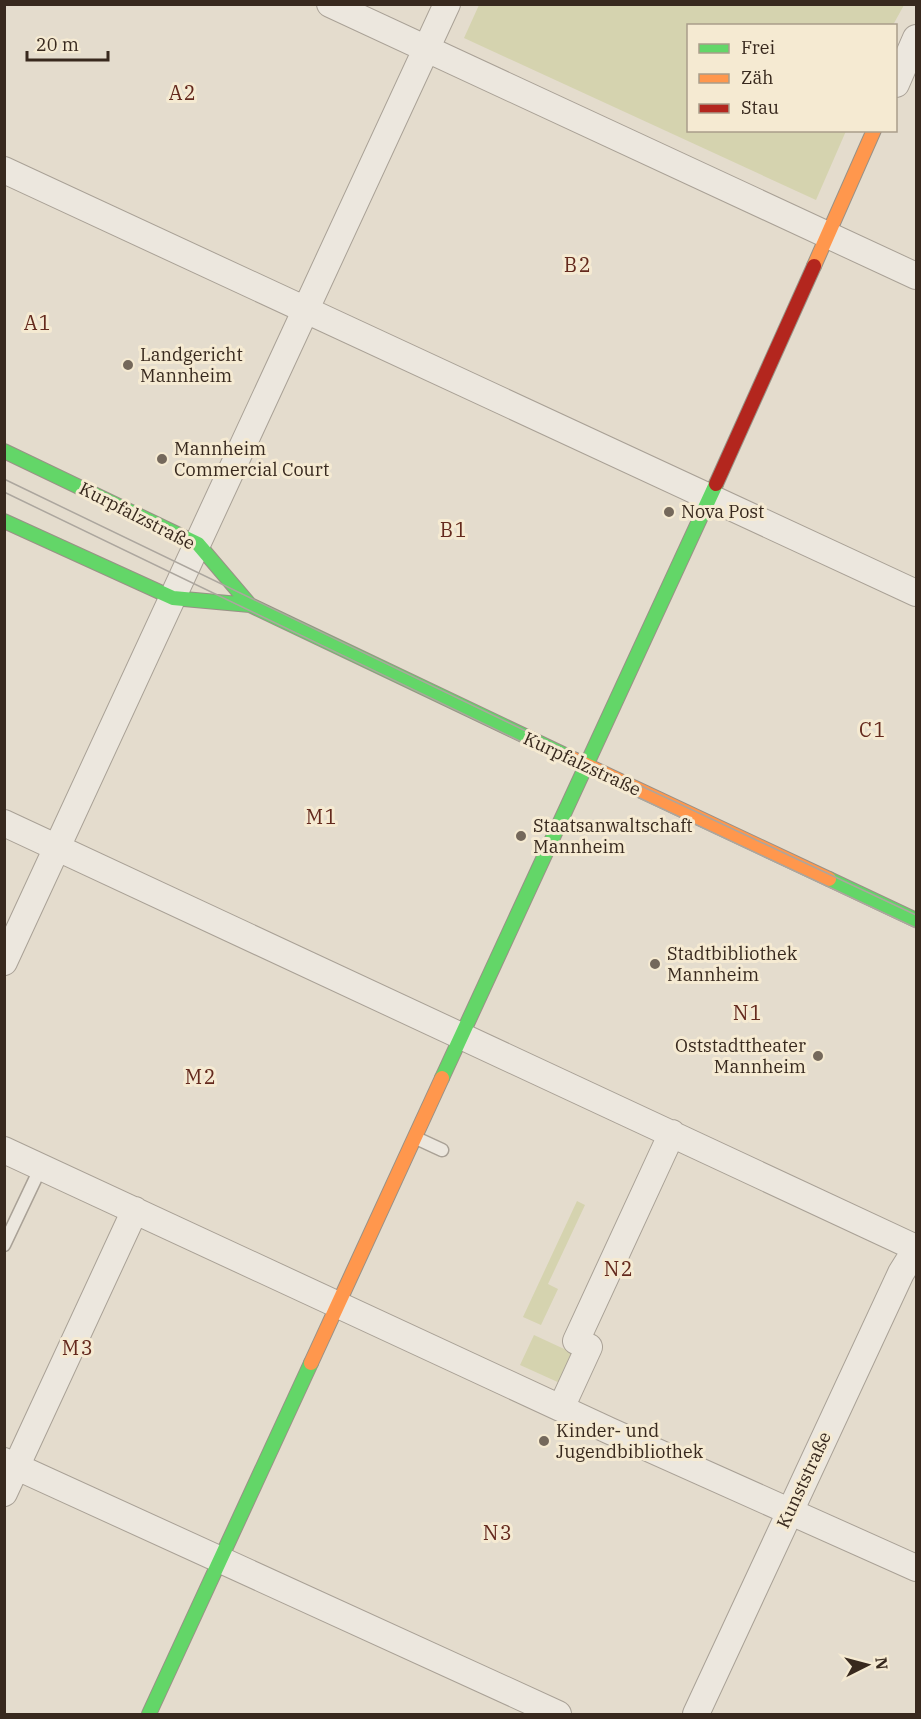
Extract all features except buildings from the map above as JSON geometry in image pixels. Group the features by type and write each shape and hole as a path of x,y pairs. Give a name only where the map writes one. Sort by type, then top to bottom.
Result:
{"street":[{"path":"330,4 916,276"},
{"path":"4,962 447,4"},
{"path":"897,82 916,38"},
{"path":"148,1714 710,498 873,132"},
{"path":"4,170 916,593"},
{"name":"Kurpfalzstraße","path":"4,451 198,544 250,605"},
{"name":"Kurpfalzstraße","path":"4,521 173,598 250,605 586,766 916,920"},
{"path":"4,823 916,1248"},
{"path":"561,1408 589,1347 576,1341 672,1133"},
{"path":"4,1150 561,1408 916,1568"},
{"path":"4,1493 10,1464 135,1210"},
{"name":"Kunststraße","path":"696,1714 901,1273 916,1248"},
{"path":"10,1464 558,1714"}],"lane":[{"path":"415,1138 442,1150"},
{"path":"4,1245 41,1167"}],"shaded area":[{"path":"479,4 904,5 894,24 687,24 687,132 846,132 816,200 464,38"},
{"path":"577,1201 585,1205 548,1284 558,1289 541,1325 523,1317"},
{"path":"534,1335 575,1354 562,1384 520,1365"}],"tram line":[{"path":"4,479 588,761 916,915"},
{"path":"4,492 584,772 916,928"}],"traffic: fast":[{"path":"4,451 198,544 250,605"},
{"path":"442,1078 716,484"},
{"path":"4,521 173,598 250,605 567,756"},
{"path":"829,879 916,920"},
{"path":"149,1714 311,1363"}],"traffic: slow":[{"path":"814,266 873,132"},
{"path":"567,756 829,879"},
{"path":"311,1363 442,1078"}],"traffic: jam":[{"path":"716,484 814,266"}],"place":[{"name":"Landgericht Mannheim","path":"128,365"},
{"name":"Mannheim Commercial Court","path":"162,459"},
{"name":"Nova Post","path":"669,512"},
{"name":"Staatsanwaltschaft Mannheim","path":"521,836"},
{"name":"Stadtbibliothek Mannheim","path":"655,964"},
{"name":"Oststadttheater Mannheim","path":"818,1056"},
{"name":"Kinder- und Jugendbibliothek","path":"544,1441"}],"district":[{"name":"A2","path":"183,93"},
{"name":"B2","path":"578,265"},
{"name":"A1","path":"38,323"},
{"name":"B1","path":"454,530"},
{"name":"C1","path":"873,730"},
{"name":"M1","path":"322,817"},
{"name":"N1","path":"748,1013"},
{"name":"M2","path":"201,1077"},
{"name":"N2","path":"619,1269"},
{"name":"M3","path":"78,1348"},
{"name":"N3","path":"498,1533"}]}
